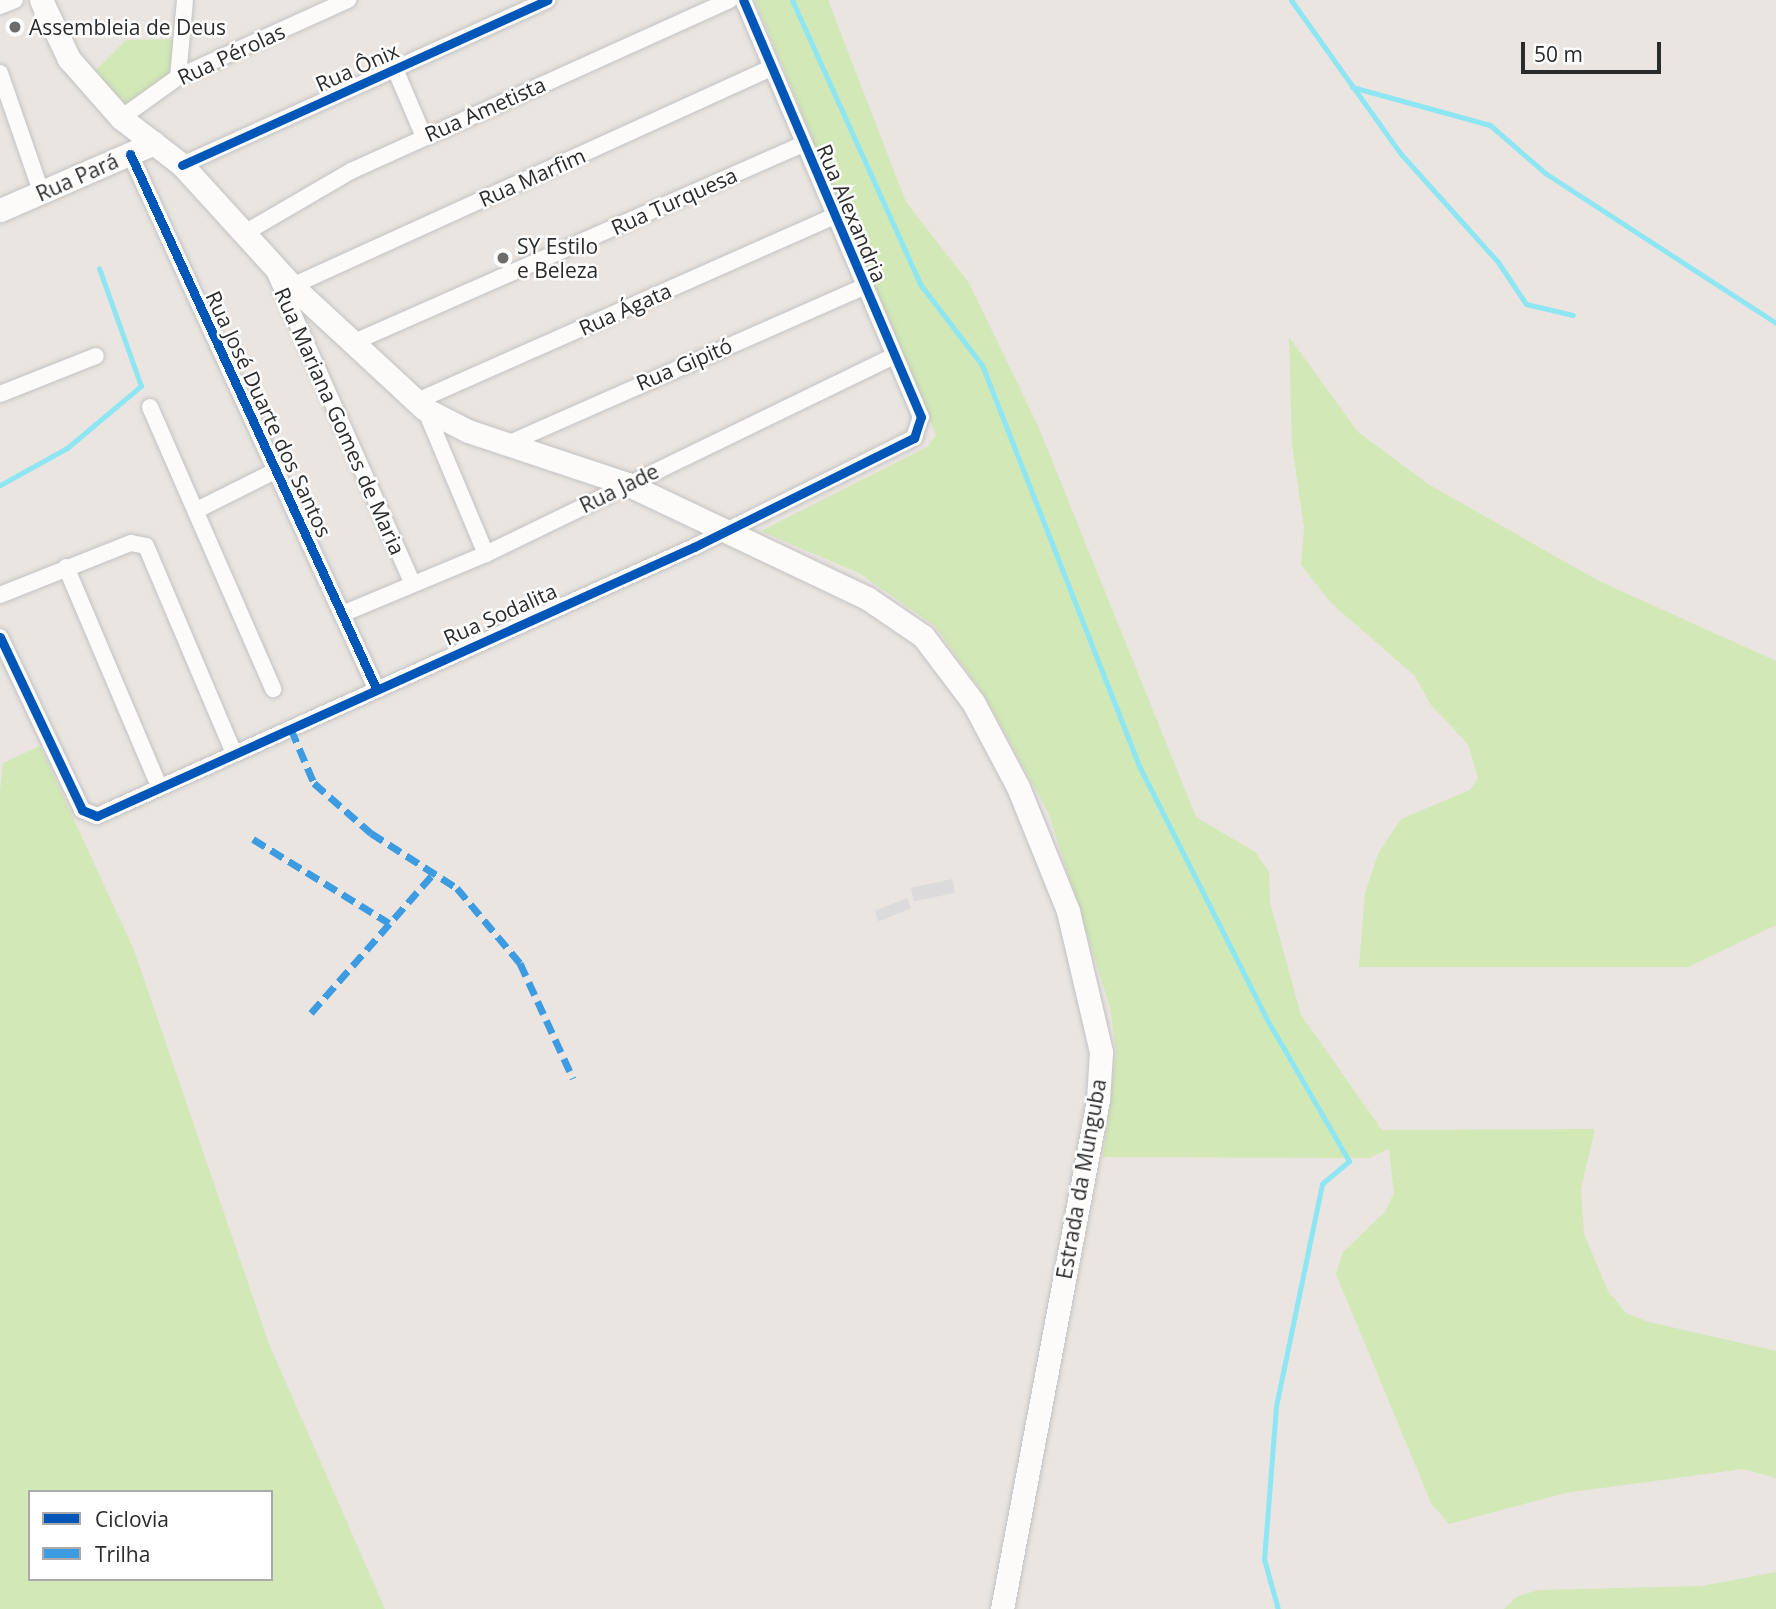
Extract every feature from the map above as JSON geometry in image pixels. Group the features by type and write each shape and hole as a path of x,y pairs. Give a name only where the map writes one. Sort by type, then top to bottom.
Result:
{"main road":[{"name":"Estrada da Munguba","path":"41,0 69,59 121,118 182,165 248,231 292,286 421,405 505,445 627,485 867,598 945,658 1041,838 1095,1008 1098,1100 1002,1609"},
{"name":"Rua Pará","path":"0,210 42,194 154,142"}],"street":[{"path":"0,6 15,0"},
{"path":"178,77 185,0"},
{"name":"Rua Pérolas","path":"121,118 178,77 348,0"},
{"name":"Rua Ônix","path":"182,165 547,0"},
{"name":"Rua Ametista","path":"248,231 295,200 424,137 729,0"},
{"name":"Rua Alexandria","path":"743,0 832,217 921,417 914,438"},
{"name":"Rua Marfim","path":"292,286 771,68"},
{"path":"395,69 424,137"},
{"path":"0,73 42,194"},
{"name":"Rua Turquesa","path":"352,343 804,144"},
{"name":"Rua José Duarte dos Santos","path":"130,154 376,688"},
{"name":"Rua Ágata","path":"421,405 832,217"},
{"name":"Rua Mariana Gomes de Maria","path":"269,257 300,342 413,584"},
{"name":"Rua Gipitó","path":"505,445 864,287"},
{"path":"0,394 96,356"},
{"name":"Rua Jade","path":"342,614 486,554 894,356"},
{"path":"421,405 486,554"},
{"path":"150,407 273,689"},
{"name":"Rua Sodalita","path":"0,637 82,810 97,816 722,532 914,438"},
{"path":"197,510 277,470"},
{"path":"0,595 131,543 146,546 234,753"},
{"path":"66,567 159,786"}],"shaded area":[{"path":"952,879 955,893 914,901 911,888"},
{"path":"907,898 911,908 879,921 875,911"}],"green space":[{"path":"755,0 828,0 906,202 969,283 1039,428 1196,817 1255,852 1269,872 1270,903 1301,1015 1382,1130 1595,1129 1581,1189 1584,1234 1608,1291 1626,1313 1649,1322 1776,1351 1776,1478 1743,1469 1565,1493 1449,1524 1431,1503 1336,1274 1343,1252 1385,1212 1394,1193 1389,1149 1369,1158 1103,1157 1116,1050 1110,1007 1049,814 985,696 935,626 859,573 761,531 927,447 936,435"},
{"path":"182,39 178,77 121,118 86,80 126,40"},
{"path":"1289,337 1358,432 1428,484 1599,581 1776,661 1776,925 1688,967 1359,967 1365,893 1378,854 1401,819 1470,790 1478,778 1468,744 1431,705 1415,676 1332,604 1301,565 1304,528 1292,444"},
{"path":"40,746 134,950 269,1344 385,1609 0,1609 0,790 3,763"},
{"path":"1776,1572 1776,1609 1504,1609 1518,1596 1539,1590 1702,1586"}],"waterway":[{"path":"792,0 920,284 982,365 1138,764 1269,1023 1349,1161 1322,1184 1276,1407 1264,1559 1278,1609"},
{"path":"1291,0 1401,154 1498,262 1526,304 1573,315"},
{"path":"1352,87 1490,125 1545,173 1776,323"},
{"path":"0,485 67,448 141,386 99,268"}],"marked path":[{"path":"291,729 314,783 371,833 457,888 520,963 573,1078"},
{"path":"253,839 389,923"},
{"path":"311,1013 434,873"}],"cycle path":[{"path":"182,165 547,0"},
{"path":"0,637 82,810 97,816 694,547 914,438 921,417 743,0"},
{"path":"130,154 376,688"}],"place":[{"name":"Assembleia de Deus","path":"15,27"},
{"name":"SY Estilo e Beleza","path":"503,258"}]}
